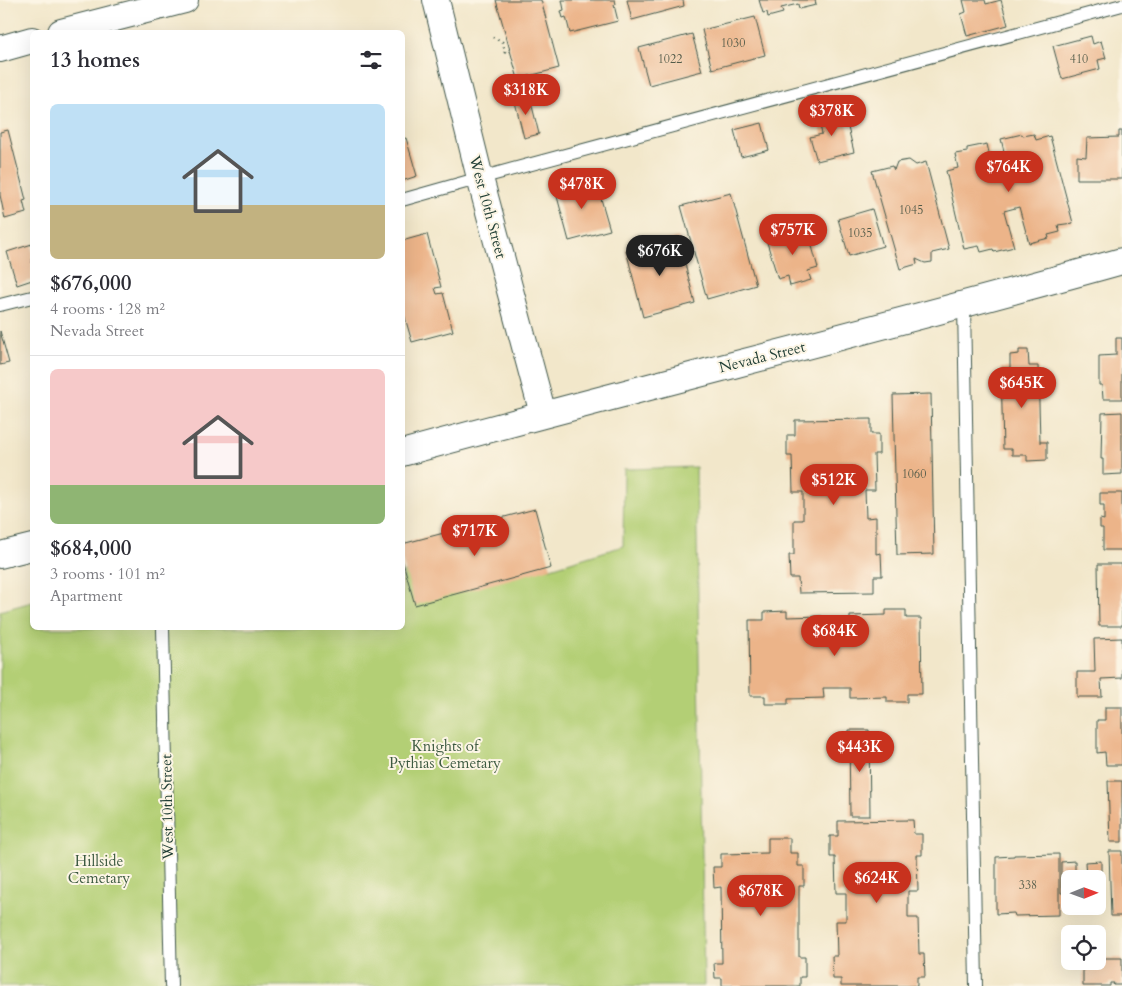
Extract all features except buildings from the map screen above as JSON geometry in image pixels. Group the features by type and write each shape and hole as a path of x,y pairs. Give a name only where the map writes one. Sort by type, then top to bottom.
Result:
{"street":[{"path":"70,30 185,0"},
{"name":"West 10th Street","path":"436,0 480,178 543,414"},
{"path":"0,49 30,41"},
{"name":"Nevada Street","path":"405,452 543,414 964,305 1122,261"},
{"path":"0,555 30,548"}],"lane":[{"path":"405,199 1122,5"},
{"path":"0,305 30,298"},
{"path":"964,305 976,986"},
{"name":"West 10th Street","path":"163,630 170,986"}],"path":[{"path":"493,37 502,42 505,52 510,50"}],"green space":[{"path":"696,467 704,986 0,986 0,611 30,603 30,630 405,630 405,572 551,568 623,546 624,469"}],"park label":[{"name":"Knights of Pythias Cemetary","path":"445,754"},
{"name":"Hillside Cemetary","path":"99,870"}]}
